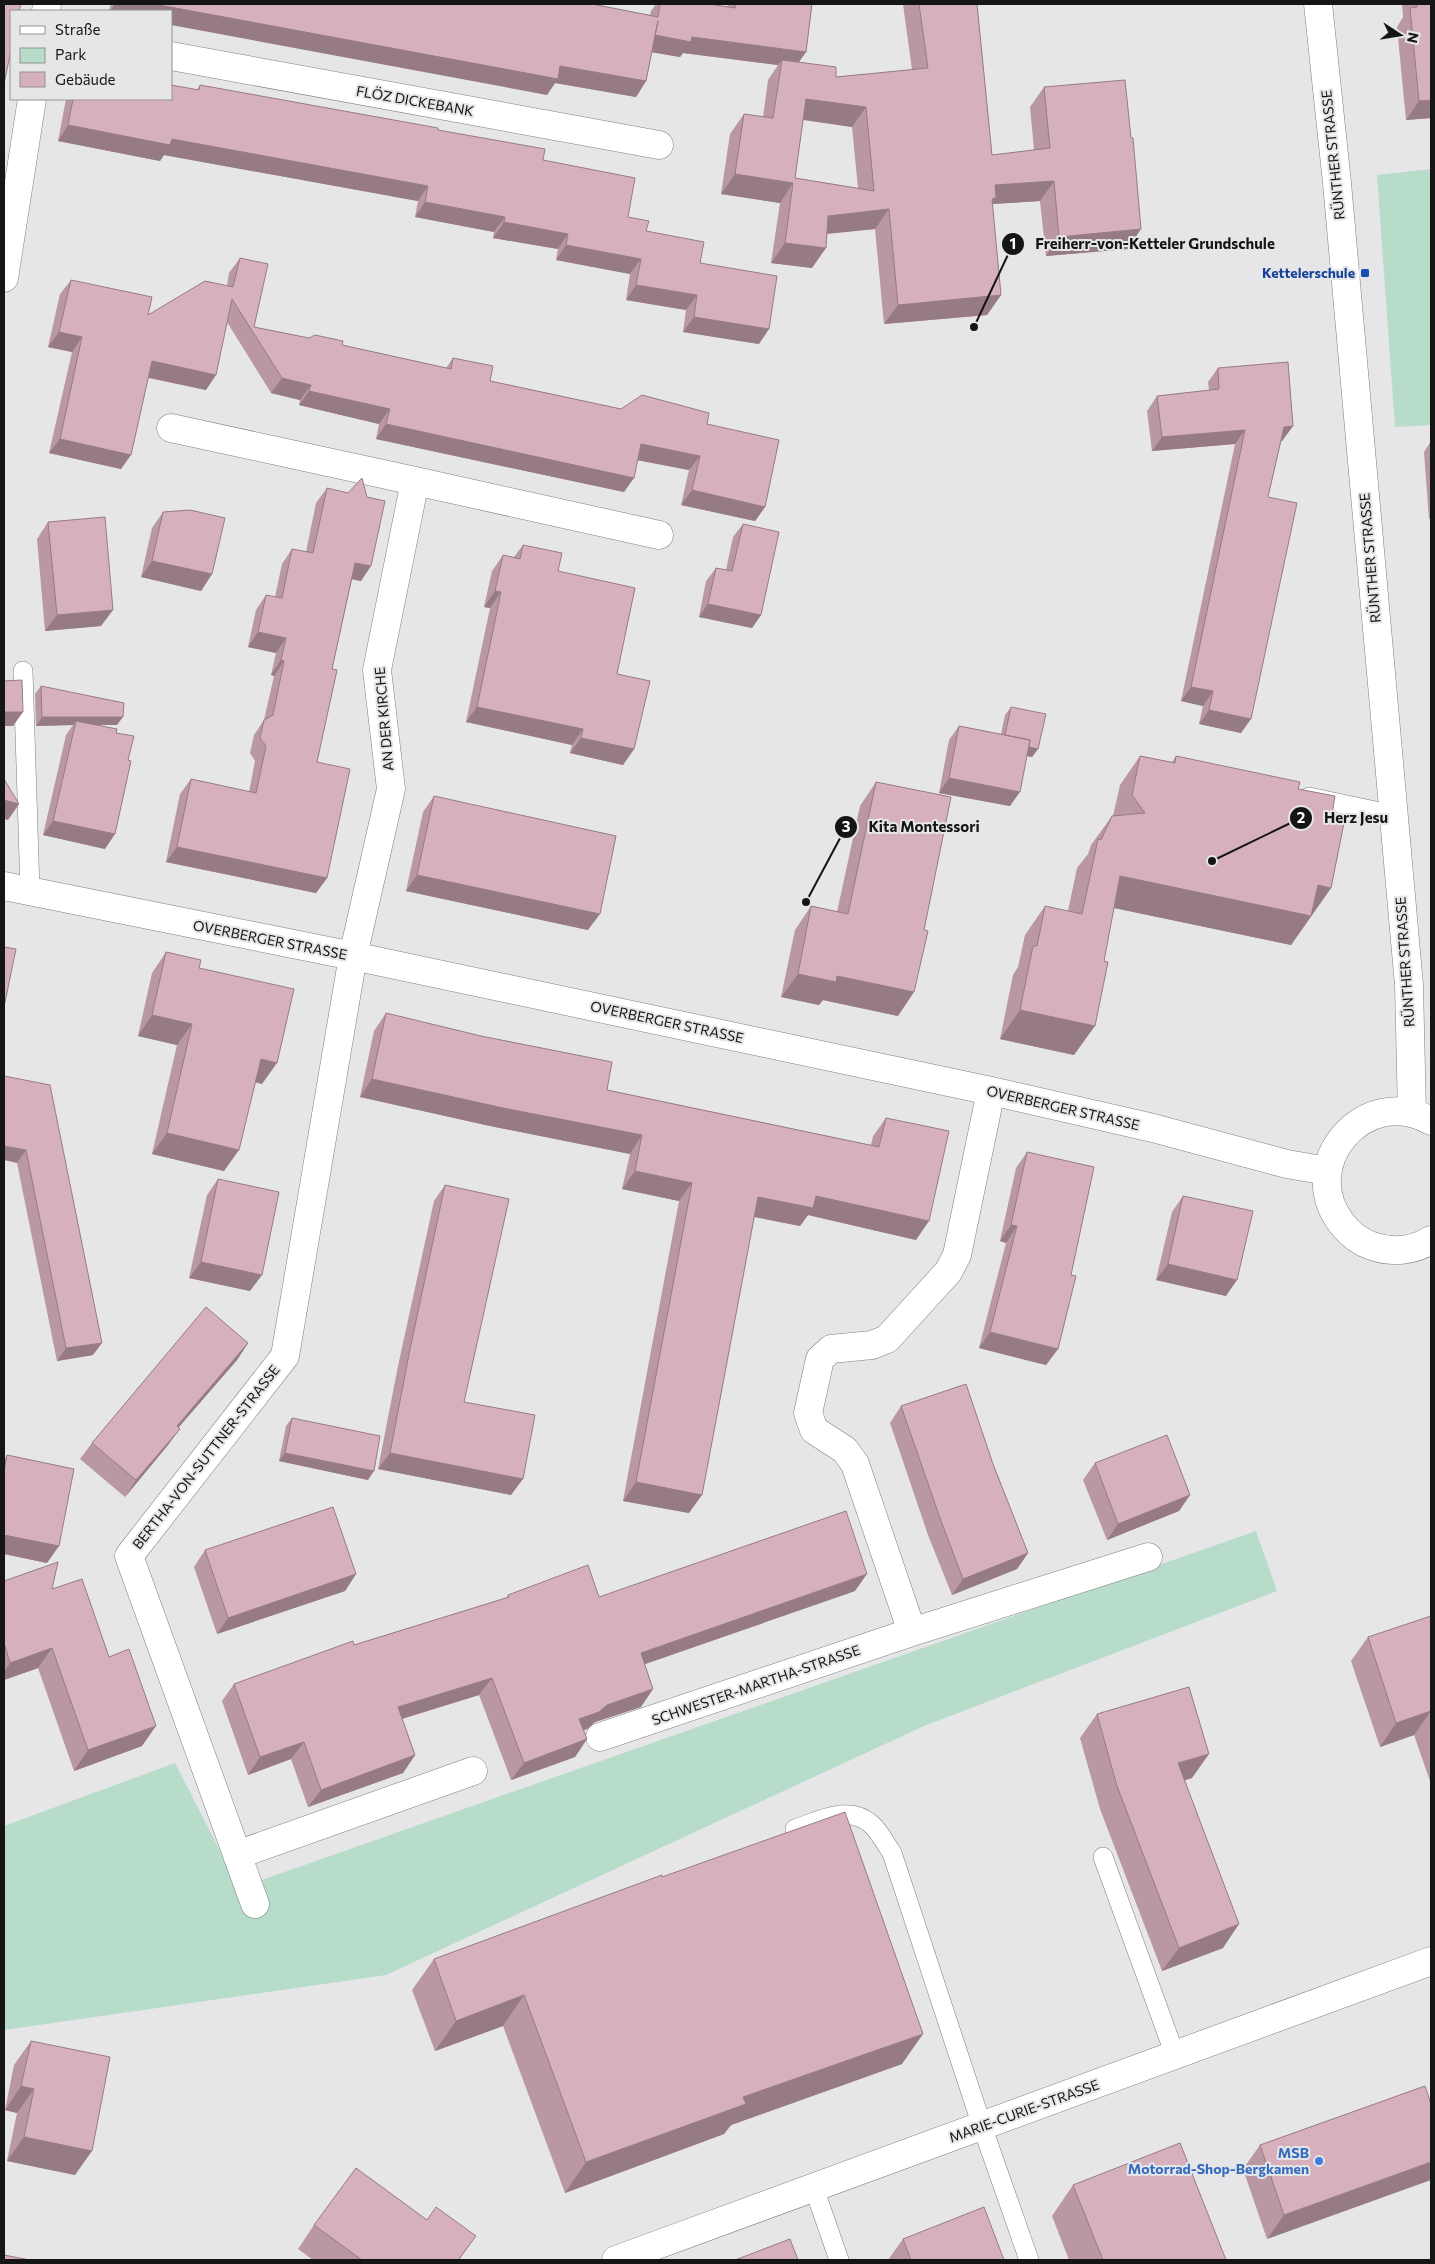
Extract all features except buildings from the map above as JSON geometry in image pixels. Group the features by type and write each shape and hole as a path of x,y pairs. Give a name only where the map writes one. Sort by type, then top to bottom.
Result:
{"street":[{"name":"RÜNTHER STRASSE","path":"1318,4 1337,183 1422,1117 1384,1112 1370,1116 1357,1124 1337,1144 1327,1171 1328,1196 1332,1209 1346,1230 1356,1238 1374,1246 1392,1250 1417,1247 1431,1240"},
{"name":"FLÖZ DICKEBANK","path":"172,56 659,145"},
{"path":"4,278 32,100"},
{"path":"171,428 659,535"},
{"name":"AN DER KIRCHE","path":"353,956 390,789 377,670 415,482"},
{"name":"OVERBERGER STRASSE","path":"4,886 353,956 991,1091 1153,1128 1287,1164 1327,1171"},
{"name":"BERTHA-VON-SUTTNER-STRASSE","path":"255,1904 129,1556 285,1356 353,956"},
{"path":"912,1632 855,1464 845,1450 814,1430 808,1413 820,1359 831,1349 872,1345 887,1339 948,1272 957,1255 991,1091"},
{"name":"SCHWESTER-MARTHA-STRASSE","path":"600,1738 912,1632 1148,1557"},
{"path":"237,1855 474,1772"},
{"name":"MARIE-CURIE-STRASSE","path":"616,2260 1431,1961"}],"lane":[{"path":"23,671 30,891"},
{"path":"1290,793 1394,815"},
{"path":"796,1829 842,1814 858,1817 871,1824 892,1853 982,2126 1029,2260"},
{"path":"1103,1856 1175,2055"},
{"path":"814,2188 839,2260"}],"green space":[{"path":"1431,169 1431,425 1395,427 1377,175"},
{"path":"1256,1531 1277,1591 924,1726 386,1975 4,2030 4,1826 175,1763 239,1888"}],"place":[{"name":"Kettelerschule","path":"1365,273"},
{"name":"Freiherr-von-Ketteler Grundschule","path":"974,327"},
{"name":"Herz Jesu","path":"1212,861"},
{"name":"Kita Montessori","path":"806,902"},
{"name":"MSB Motorrad-Shop-Bergkamen","path":"1319,2161"}]}
